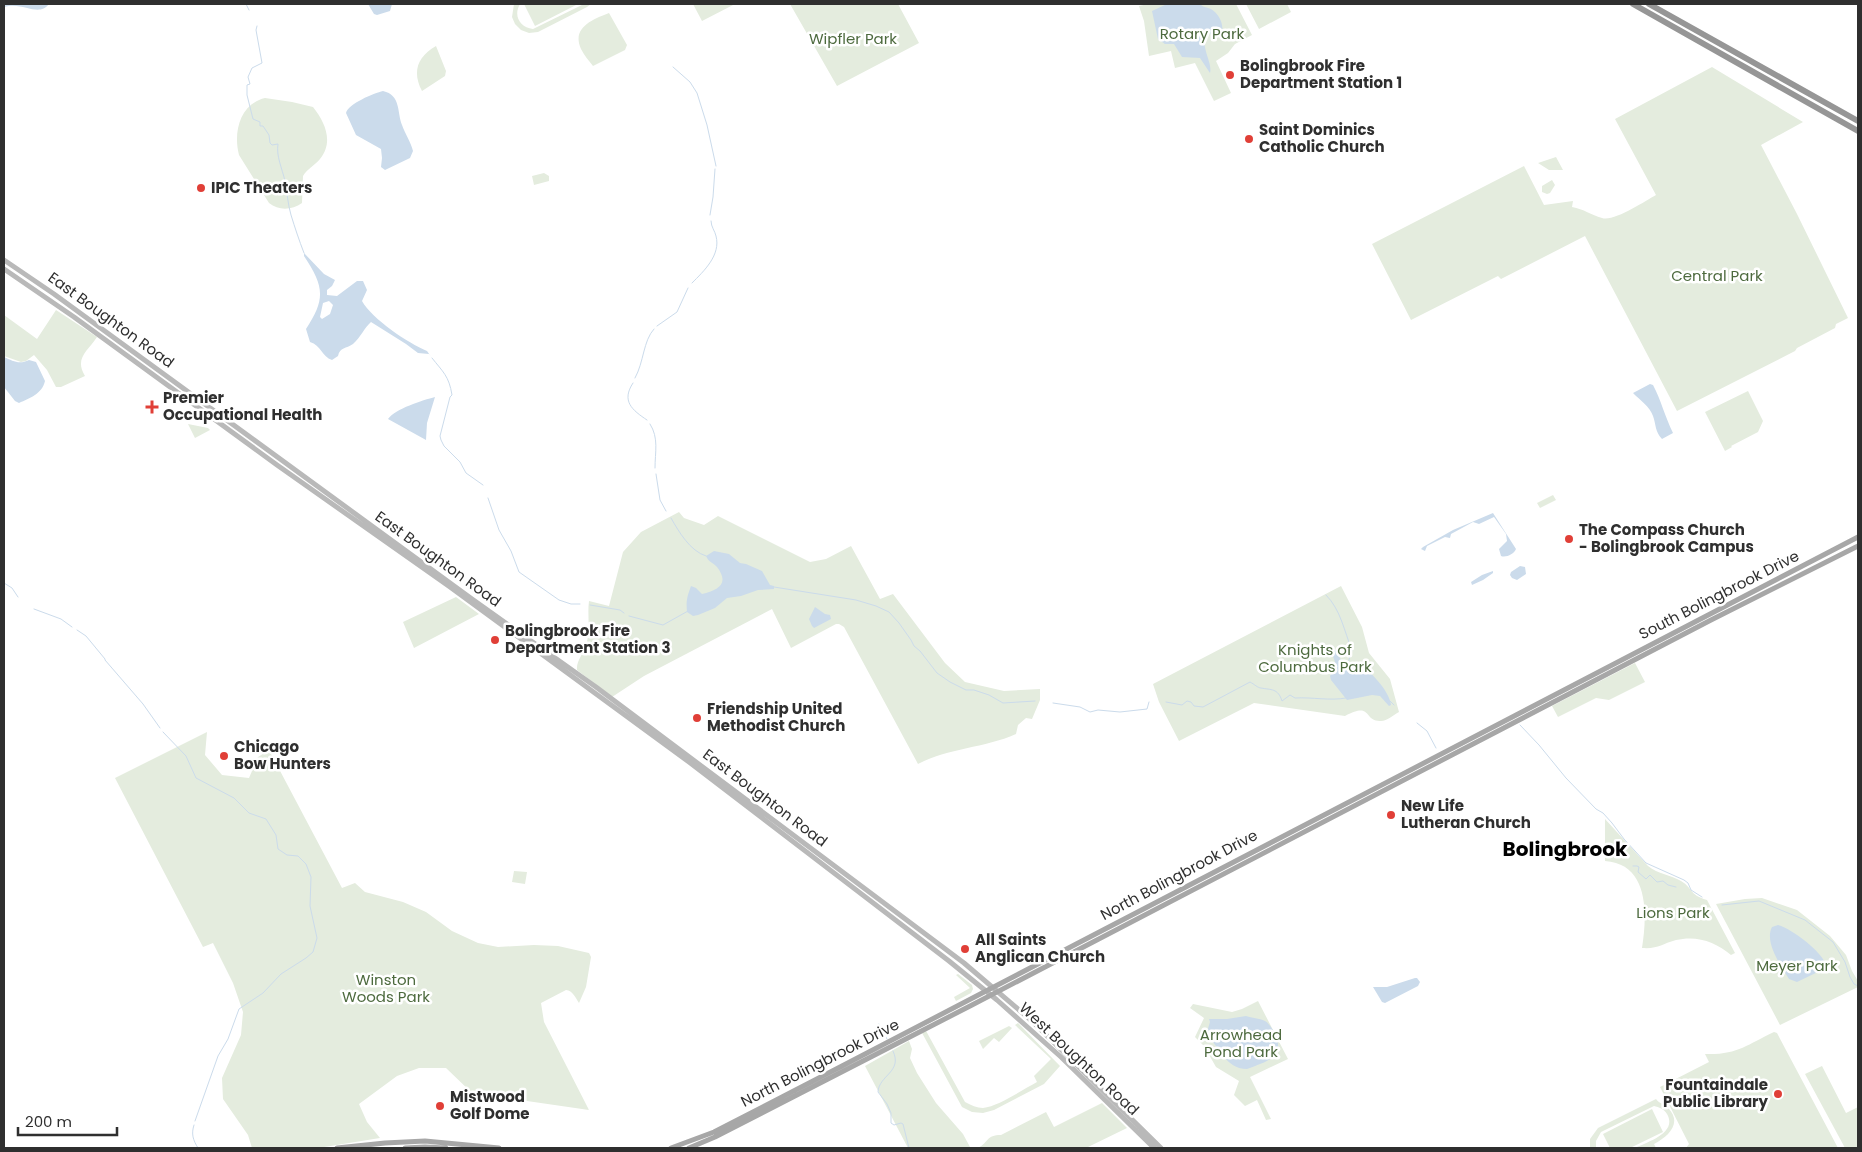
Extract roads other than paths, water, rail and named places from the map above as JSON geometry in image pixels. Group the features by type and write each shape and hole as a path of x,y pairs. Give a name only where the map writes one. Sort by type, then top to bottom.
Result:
{"highway":[{"path":"1633,4 1858,131"},
{"path":"1649,4 1858,121"}],"main road":[{"name":"East Boughton Road","path":"4,260 54,294 472,599 615,700 964,962 998,992"},
{"name":"East Boughton Road","path":"4,269 74,316 681,757 986,990"},
{"name":"South Bolingbrook Drive","path":"1592,678 1858,537"},
{"name":"South Bolingbrook Drive","path":"1592,678 1858,546"},
{"name":"North Bolingbrook Drive","path":"671,1148 714,1132 1592,678"},
{"name":"North Bolingbrook Drive","path":"689,1148 715,1137 998,992 1592,678"},
{"name":"West Boughton Road","path":"986,990 1065,1061 1154,1148"},
{"name":"West Boughton Road","path":"998,992 1038,1028 1161,1148"},
{"path":"337,1148 426,1141 499,1148"},
{"path":"405,1148 446,1148"}],"water":[{"path":"4,4 49,4 45,8 35,10 17,6 4,7"},
{"path":"368,4 392,4 390,11 377,15 374,14"},
{"path":"1167,4 1200,4 1214,11 1219,17 1222,25 1221,35 1217,37 1208,33 1205,37 1205,48 1210,64 1210,73 1200,58 1182,57 1174,44 1165,44 1158,39 1152,11"},
{"path":"383,91 389,93 396,100 402,125 413,151 410,158 385,170 381,167 381,149 356,135 346,113 356,103 368,96"},
{"path":"304,253 324,274 335,280 327,290 327,295 337,296 357,281 363,281 367,290 362,301 367,308 391,330 427,351 432,358 429,354 418,353 371,322 356,341 342,350 338,356 332,360 326,356 317,346 310,342 306,329 317,309 320,292 316,276","holes":["329,301 333,305 330,314 322,319 320,317 323,303"]},
{"path":"4,357 16,362 29,360 36,362 45,381 41,389 19,403 15,401 4,387"},
{"path":"1650,384 1653,385 1656,391 1673,433 1662,439 1657,431 1652,413 1633,393"},
{"path":"435,397 427,423 426,440 388,419 403,408"},
{"path":"1493,513 1516,549 1510,555 1501,556 1499,549 1507,541 1506,534 1494,517 1479,524 1473,522 1451,534 1450,538 1445,537 1427,546 1425,551 1421,549 1453,530"},
{"path":"714,551 729,554 740,563 762,571 770,585 774,586 774,589 758,590 741,596 727,598 715,608 693,616 687,612 687,599 691,586 702,594 717,588 722,582 721,573 706,556"},
{"path":"1520,566 1525,567 1526,574 1517,580 1512,578 1511,572"},
{"path":"1493,571 1483,580 1472,585 1471,582"},
{"path":"815,607 830,615 831,619 814,628 809,619"},
{"path":"1333,646 1341,660 1362,666 1373,675 1383,687 1391,705 1389,706 1380,696 1372,695 1347,700 1331,680 1330,676 1335,667 1330,647"},
{"path":"1778,925 1792,931 1806,942 1819,954 1827,966 1797,982 1789,979 1775,954 1770,940 1772,927"},
{"path":"1415,978 1420,982 1418,986 1385,1003 1382,1002 1373,987 1387,987"},
{"path":"1246,1016 1268,1023 1278,1041 1278,1048 1272,1057 1261,1064 1247,1069 1239,1068 1228,1061 1206,1035 1210,1022 1209,1019"}],"waterway":[{"path":"246,4 249,10"},
{"path":"257,26 256,30 262,63 252,68 248,77 250,84 247,85 247,95 253,119 260,122 260,126 263,126 269,135 270,143 272,145 278,144 290,211 304,253"},
{"path":"673,67 690,82 697,93 707,125 716,166"},
{"path":"710,215 715,169"},
{"path":"692,283 702,273 716,250 716,236 711,221"},
{"path":"657,326 677,312 688,288"},
{"path":"635,378 648,339 654,329"},
{"path":"432,358 447,379 452,395 440,436 441,440 444,446 460,462 466,473 483,485"},
{"path":"633,383 628,400 633,409 647,420"},
{"path":"650,424 656,440 655,468"},
{"path":"656,474 660,500 666,511"},
{"path":"488,498 499,530 511,551 519,572 559,600 571,604 580,604"},
{"path":"671,518 681,535 690,545 700,554 706,556"},
{"path":"4,583 12,588 18,597"},
{"path":"774,587 856,600 876,606 889,612 937,673 950,682 966,690 974,690 989,695 1003,703 1035,701"},
{"path":"1326,595 1339,614 1352,650 1348,663"},
{"path":"590,605 620,610 624,613"},
{"path":"34,609 61,619 72,627"},
{"path":"629,616 663,625 688,611"},
{"path":"77,630 86,636 143,704 160,728"},
{"path":"1166,702 1182,705 1187,701 1191,702 1194,706 1203,707 1250,682 1260,688 1276,692 1282,701 1290,695 1295,698 1346,698"},
{"path":"1390,701 1394,705"},
{"path":"1053,703 1080,707 1090,712 1098,710 1120,712 1147,709 1149,702"},
{"path":"1417,723 1427,731 1436,748"},
{"path":"1520,725 1566,778 1596,809 1603,813 1646,863 1684,880 1688,883 1691,890 1702,897"},
{"path":"163,732 186,756 196,778 234,798 249,813 266,819 276,835 278,849 287,855 298,856 306,864 311,877 310,906 317,938 313,952 281,974 263,993 239,1009 228,1039 218,1056 195,1121"},
{"path":"1633,866 1639,867 1638,872 1646,879 1650,875 1657,882 1663,881 1668,885 1676,887"},
{"path":"1722,905 1759,901 1805,920 1833,942 1845,962 1850,977 1854,984 1858,986"},
{"path":"879,1024 887,1039"},
{"path":"893,1051 895,1064 882,1081 878,1092 891,1113 891,1123 894,1125 903,1124 909,1148"},
{"path":"194,1125 193,1137 198,1148"}],"place":[{"name":"Bolingbrook Fire Department Station 1","path":"1230,75"},
{"name":"Saint Dominics Catholic Church","path":"1249,139"},
{"name":"IPIC Theaters","path":"201,188"},
{"name":"Premier Occupational Health","path":"152,407"},
{"name":"The Compass Church - Bolingbrook Campus","path":"1569,539"},
{"name":"Bolingbrook Fire Department Station 3","path":"495,640"},
{"name":"Friendship United Methodist Church","path":"697,718"},
{"name":"Chicago Bow Hunters","path":"224,756"},
{"name":"New Life Lutheran Church","path":"1391,815"},
{"name":"All Saints Anglican Church","path":"965,949"},
{"name":"Fountaindale Public Library","path":"1778,1094"},
{"name":"Mistwood Golf Dome","path":"440,1106"}],"district":[{"name":"Bolingbrook","path":"1565,849"}],"park label":[{"name":"Rotary Park","path":"1202,34"},
{"name":"Wipfler Park","path":"853,39"},
{"name":"Central Park","path":"1717,276"},
{"name":"Knights of Columbus Park","path":"1315,658"},
{"name":"Lions Park","path":"1673,913"},
{"name":"Meyer Park","path":"1797,966"},
{"name":"Winston Woods Park","path":"386,988"},
{"name":"Arrowhead Pond Park","path":"1241,1044"}]}
